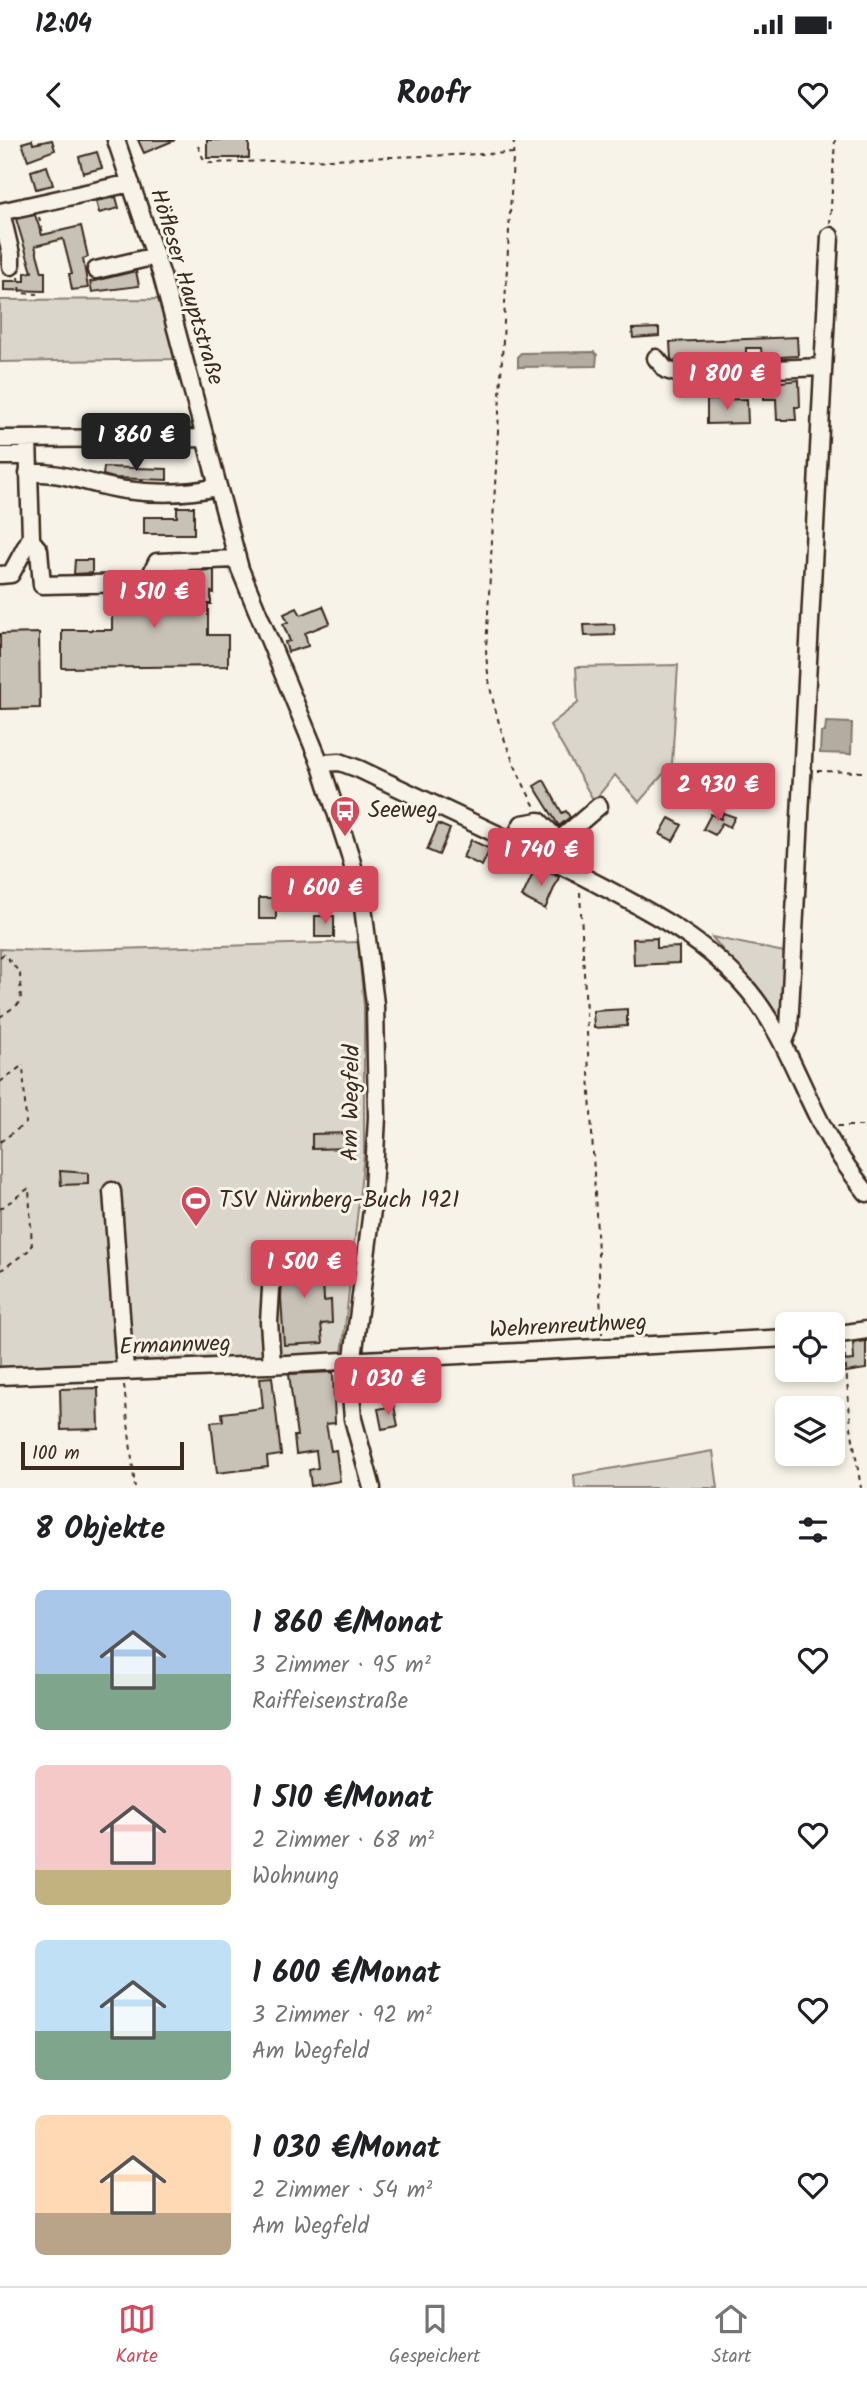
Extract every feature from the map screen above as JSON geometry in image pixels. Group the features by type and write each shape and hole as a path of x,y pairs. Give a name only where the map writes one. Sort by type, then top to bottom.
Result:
{"street":[{"name":"Höfleser Hauptstraße","path":"116,140 156,256 237,559 320,763"},
{"path":"11,266 11,254 0,212 131,183"},
{"path":"783,1044 789,1029 830,236"},
{"path":"96,270 156,256"},
{"path":"656,358 668,371 676,373 823,367"},
{"path":"0,439 206,439"},
{"path":"0,575 11,574 30,539 28,439"},
{"path":"0,456 28,456"},
{"path":"28,473 42,472 125,490 170,493 218,487"},
{"path":"30,539 39,550 42,585 138,583 148,581 157,562 237,559"},
{"path":"320,763 340,762 359,769 513,842 655,913 707,948 750,992 783,1044 825,1131 867,1193"},
{"name":"Am Wegfeld","path":"320,763 359,889 368,939 375,1015 377,1077 373,1186 351,1361 353,1419 372,1488"},
{"path":"555,843 599,806"},
{"path":"513,842 522,824 539,821 552,834 566,868"},
{"path":"112,1191 124,1371"},
{"path":"272,1365 269,1322 273,1256"},
{"path":"845,1334 867,1330"},
{"name":"Wehrenreuthweg","path":"351,1361 775,1339"},
{"name":"Ermannweg","path":"0,1376 351,1361"}],"path":[{"path":"514,140 486,669 498,719 517,773 537,810 539,821"},
{"path":"830,236 835,140"},
{"path":"198,146 203,158 210,163 514,153"},
{"path":"36,202 43,234"},
{"path":"11,266 20,280 20,293 38,293"},
{"path":"802,771 867,772"},
{"path":"584,878 580,893 602,1348"},
{"path":"0,957 4,954 20,973 20,1002 0,1017"},
{"path":"0,1082 23,1064 26,1123 0,1142"},
{"path":"825,1131 838,1125 867,1126"},
{"path":"0,1209 29,1188 32,1248 0,1271"},
{"path":"124,1371 135,1488"},
{"path":"845,1382 861,1488"}],"shaded area":[{"path":"160,299 174,359 0,362 0,300"},
{"path":"594,352 597,355 596,366 518,367 518,356 521,353"},
{"path":"678,665 672,764 639,802 615,775 594,801 550,725 578,703 576,667"},
{"path":"826,722 852,723 851,754 820,753 821,732 825,732"},
{"path":"712,937 789,953 784,1025"},
{"name":"TSV Nürnberg-Buch 1921","path":"358,942 364,1007 364,1154 342,1354 0,1371 0,949 45,951"},
{"path":"713,1451 718,1488 575,1488 574,1475"}],"building":[{"path":"32,140 33,144 52,140 55,150 28,160 22,143"},
{"path":"138,140 175,140 144,153"},
{"path":"207,140 249,140 249,158 207,158"},
{"path":"97,152 102,168 83,173 79,157"},
{"path":"47,166 53,185 36,189 31,171"},
{"path":"116,197 119,208 99,213 96,201"},
{"path":"35,215 42,235 81,226 88,257 83,259 88,288 72,290 69,274 72,274 63,239 35,246 42,272 45,272 45,291 4,290 4,281 25,281 25,273 32,272 16,219"},
{"path":"136,271 139,286 92,292 90,282"},
{"path":"659,328 659,336 633,338 632,329"},
{"path":"797,337 798,356 762,358 761,348 746,348 746,358 671,359 670,342"},
{"path":"799,380 800,407 795,407 796,420 777,420 776,399 764,399 763,384"},
{"path":"747,399 748,423 707,424 707,400"},
{"path":"104,467 167,469 167,480 114,478 103,475"},
{"path":"177,507 194,507 194,534 144,534 144,517 177,517"},
{"path":"75,560 92,560 92,573 74,574"},
{"path":"214,570 214,593 211,592 211,604 208,604 208,635 228,635 228,666 62,668 62,630 112,630 112,596 158,596 158,584 164,572"},
{"path":"323,606 330,623 305,633 308,646 288,652 285,642 290,641 283,624 288,622 284,614 297,608 301,615"},
{"path":"614,624 615,635 585,636 584,625"},
{"path":"39,633 40,708 0,709 0,634"},
{"path":"544,780 562,813 566,811 570,817 559,826 534,786"},
{"path":"723,813 735,817 730,827 722,823 715,835 703,829 711,814 721,819"},
{"path":"669,818 682,825 673,841 660,834"},
{"path":"438,824 450,829 439,855 427,850"},
{"path":"471,840 490,849 482,866 463,857"},
{"path":"536,867 559,877 545,909 522,897"},
{"path":"327,885 328,899 285,899 285,886"},
{"path":"259,898 276,898 276,919 259,919"},
{"path":"315,916 334,916 334,937 315,937"},
{"path":"657,938 657,948 679,947 679,963 634,965 633,939"},
{"path":"627,1009 627,1026 594,1028 593,1011"},
{"path":"352,1133 352,1148 312,1149 312,1134"},
{"path":"60,1171 88,1173 88,1184 61,1185"},
{"path":"322,1255 324,1301 331,1300 332,1323 321,1324 323,1343 284,1345 281,1298 283,1257"},
{"path":"866,1341 866,1369 845,1372 845,1361 854,1360 853,1343"},
{"path":"333,1372 335,1423 326,1424 331,1451 336,1450 340,1481 311,1486 309,1470 318,1468 316,1451 296,1454 294,1436 297,1436 289,1374"},
{"path":"272,1377 281,1455 267,1457 268,1467 217,1473 211,1422 223,1421 222,1413 263,1408 260,1378"},
{"path":"98,1388 99,1429 61,1430 60,1389"},
{"path":"394,1406 398,1426 382,1429 378,1409"}],"place":[{"name":"Seeweg","path":"345,838"},
{"name":"TSV Nürnberg-Buch 1921","path":"196,1228"}]}
